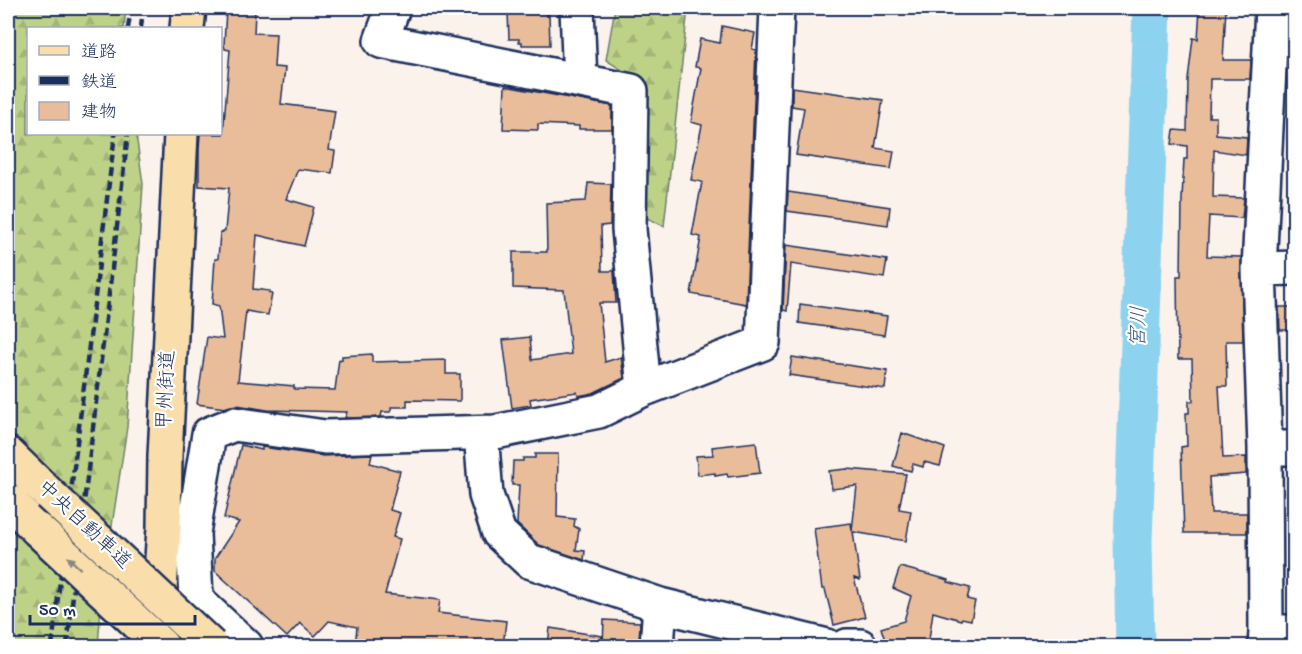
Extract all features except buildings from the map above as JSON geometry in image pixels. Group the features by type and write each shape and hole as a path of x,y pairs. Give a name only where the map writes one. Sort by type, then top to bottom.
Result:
{"main road":[{"path":"187,27 189,8"},
{"name":"甲州街道","path":"156,646 179,530 165,456 182,135"},
{"name":"中央自動車道","path":"8,454 211,646"},
{"name":"中央自動車道","path":"8,500 162,646"}],"street":[{"path":"393,8 381,41 631,91 628,229 644,389"},
{"path":"577,8 580,81"},
{"path":"246,646 196,600 179,530 209,434 234,424 326,437 495,432 599,411 644,389 763,343 777,8"},
{"path":"1275,637 1280,448 1258,269 1279,24"},
{"path":"1258,269 1294,268"},
{"path":"481,433 486,495 499,533 529,561 660,605 827,646"},
{"path":"657,646 660,605"},
{"path":"847,646 860,646"}],"green space":[{"path":"8,8 126,8 124,27 27,27 27,135 136,135 143,184 127,427 102,591 98,646 8,646"},
{"path":"615,8 688,8 664,226 643,216 636,79 606,60"}],"waterway":[{"name":"宮川","path":"1135,646 1133,541 1152,8"}],"railway":[{"path":"128,27 131,8"},
{"path":"141,27 143,8"},
{"path":"52,646 115,135"},
{"path":"67,646 128,135"}]}
